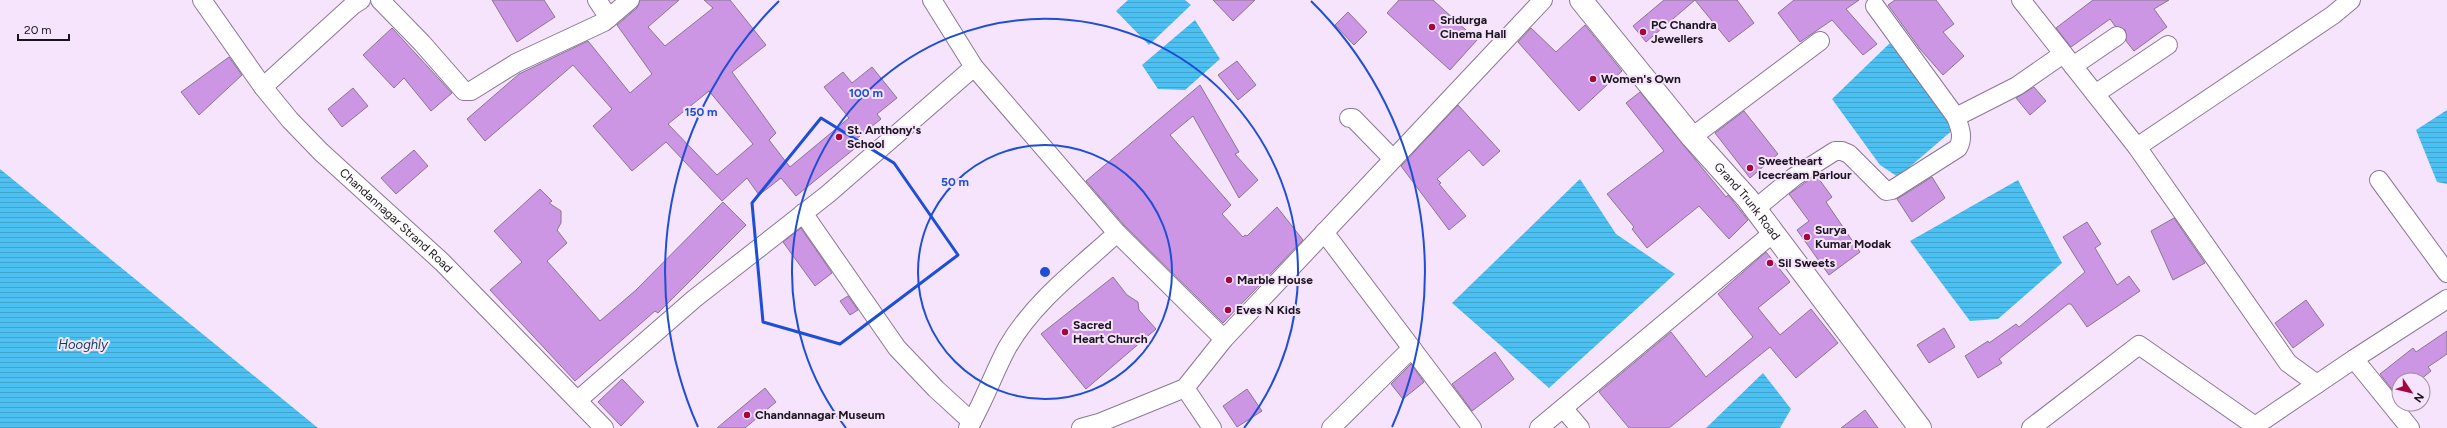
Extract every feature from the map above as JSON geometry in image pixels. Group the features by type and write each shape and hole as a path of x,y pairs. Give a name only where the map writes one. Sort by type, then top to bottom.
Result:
{"main road":[{"name":"Grand Trunk Road","path":"1581,0 1692,137 1755,209 1917,427"}],"street":[{"name":"Chandannagar Strand Road","path":"202,0 263,87 290,120 321,152 442,262 604,428"},
{"path":"263,87 353,5 361,0"},
{"path":"380,0 422,42 464,91 471,91 516,62 609,18 630,0"},
{"path":"597,0 609,18"},
{"path":"932,0 974,67 1117,233 1224,339"},
{"path":"1081,428 1099,423 1185,388 1224,339 1543,0"},
{"path":"2021,0 2137,147 2288,363 2316,384"},
{"path":"2137,147 2334,15 2351,0"},
{"path":"1755,209 1794,177 1835,151 1842,151 1849,154 1886,192 1892,190 1958,148 1962,142 1961,130 1956,117 1875,6"},
{"path":"1956,117 2117,36"},
{"path":"1692,137 1820,41"},
{"path":"2095,94 2168,45"},
{"path":"578,400 694,299 828,194 974,67"},
{"path":"1349,118 1353,118 1361,125 1393,159"},
{"path":"2380,180 2447,273"},
{"path":"803,213 897,348 970,425 1008,348 1022,326 1043,301 1117,233"},
{"path":"1324,232 1472,428"},
{"path":"1539,428 1773,233"},
{"path":"2031,428 2139,345 2255,426 2316,384 2447,299"},
{"path":"1331,428 1412,348"},
{"path":"2354,359 2410,428"},
{"path":"1185,388 1212,428"},
{"path":"1563,408 1580,428"}],"highlighted area":[{"path":"821,118 894,163 958,255 840,344 763,322 752,203"}],"water":[{"path":"1128,0 1185,0 1191,5 1149,45 1116,11"},
{"path":"1195,20 1220,59 1185,90 1158,89 1142,65"},
{"path":"1890,43 1955,128 1898,177 1880,165 1832,99"},
{"path":"2447,110 2447,184 2437,182 2416,130"},
{"name":"Hooghly","path":"0,169 318,428 0,428"},
{"path":"1580,179 1616,234 1675,274 1549,388 1452,303"},
{"path":"2018,180 2062,263 1998,319 1970,321 1910,241"},
{"path":"1763,373 1791,409 1780,428 1706,428"}],"building":[{"path":"492,0 544,0 555,17 517,42"},
{"path":"640,0 679,0 648,27 665,46 713,8 704,0 730,0 766,45 732,72 776,133 769,140 790,167 849,118 824,87 843,72 852,83 872,67 897,98 877,114 881,119 855,140 859,145 796,196 781,178 759,195 747,178 722,201 666,142 632,171 593,126 612,109 573,65 485,141 467,119 519,74 588,41 630,93 652,74 617,25 637,8","holes":["709,91 753,144 717,175 668,124"]},
{"path":"1213,0 1255,0 1233,21"},
{"name":"Sridurga Cinema Hall","path":"1399,0 1433,0 1477,40 1450,70 1387,13"},
{"path":"1664,0 1695,0 1646,42 1633,26"},
{"path":"1695,0 1737,0 1754,23 1729,42"},
{"path":"1794,0 1859,0 1846,9 1877,44 1863,55 1832,20 1800,42 1778,13"},
{"path":"1895,0 1936,0 1954,24 1943,32 1964,56 1943,75 1920,49 1888,5"},
{"path":"2093,0 2169,0 2154,9 2167,27 2134,51 2126,41 2125,30 2115,26 2110,19 2071,47 2056,28"},
{"path":"1348,12 1367,32 1354,45 1335,25"},
{"path":"1585,25 1622,71 1579,111 1518,42 1531,28 1556,52"},
{"path":"392,28 452,93 431,111 404,78 394,88 363,55"},
{"path":"229,57 242,75 199,115 181,92"},
{"path":"1237,61 1256,85 1238,100 1218,75"},
{"path":"1200,85 1239,152 1235,154 1258,180 1239,198 1193,116 1170,135 1231,205 1222,214 1243,237 1245,235 1247,236 1277,207 1303,240 1223,323 1125,226 1086,181"},
{"path":"2034,87 2046,101 2030,115 2016,98"},
{"path":"353,88 368,106 342,127 328,109"},
{"path":"1640,92 1726,197 1728,195 1748,220 1729,239 1699,206 1647,248 1632,229 1634,227 1607,194 1664,151 1626,103"},
{"path":"1458,105 1500,151 1483,166 1469,150 1437,179 1441,183 1439,184 1466,216 1449,230 1401,166"},
{"path":"1744,111 1778,154 1750,178 1715,133"},
{"path":"414,150 428,166 396,194 381,178"},
{"path":"1816,175 1832,197 1826,202 1860,252 1829,275 1797,230 1809,221 1789,194"},
{"path":"1932,177 1945,198 1912,222 1897,199"},
{"path":"540,189 552,201 549,203 561,211 561,223 557,230 567,243 547,261 600,321 636,290 723,202 746,225 658,313 655,311 575,381 490,290 522,262 494,231"},
{"path":"2174,218 2205,263 2173,280 2151,231"},
{"path":"2087,222 2101,244 2095,248 2117,285 2129,276 2140,291 2087,327 2071,304 2068,304 1999,359 2002,363 1978,378 1965,356 1988,341 1989,343 2016,324 2019,327 2085,272 2063,237"},
{"path":"801,228 832,273 815,286 783,242"},
{"path":"1766,252 1790,282 1758,308 1780,335 1811,309 1838,343 1796,378 1770,347 1669,428 1629,428 1599,392 1671,332 1706,377 1753,337 1718,294"},
{"name":"Sacred Heart Church","path":"1113,277 1127,295 1138,302 1139,310 1156,329 1086,389 1041,334"},
{"path":"848,296 858,310 850,315 840,301"},
{"path":"2306,300 2324,325 2293,348 2275,323"},
{"path":"1944,328 1955,347 1929,363 1917,345"},
{"path":"2447,331 2447,354 2428,367 2431,371 2391,372 2391,388 2380,374 2413,348 2416,352"},
{"path":"1495,352 1514,379 1472,411 1452,384"},
{"path":"1411,364 1424,382 1403,399 1391,384"},
{"path":"622,379 644,402 621,426 598,402"},
{"name":"Chandannagar Museum","path":"765,388 776,402 745,428 717,428"},
{"path":"1247,389 1262,411 1237,427 1223,406"},
{"path":"1865,410 1878,428 1841,428"}],"place":[{"name":"Sridurga Cinema Hall","path":"1432,27"},
{"name":"PC Chandra Jewellers","path":"1643,32"},
{"name":"Women's Own","path":"1593,79"},
{"name":"St. Anthony's School","path":"839,137"},
{"name":"Sweetheart Icecream Parlour","path":"1750,168"},
{"name":"Surya Kumar Modak","path":"1807,237"},
{"name":"Sil Sweets","path":"1770,263"},
{"name":"Marble House","path":"1229,280"},
{"name":"Eves N Kids","path":"1228,310"},
{"name":"Sacred Heart Church","path":"1065,332"},
{"name":"Chandannagar Museum","path":"747,415"}]}
